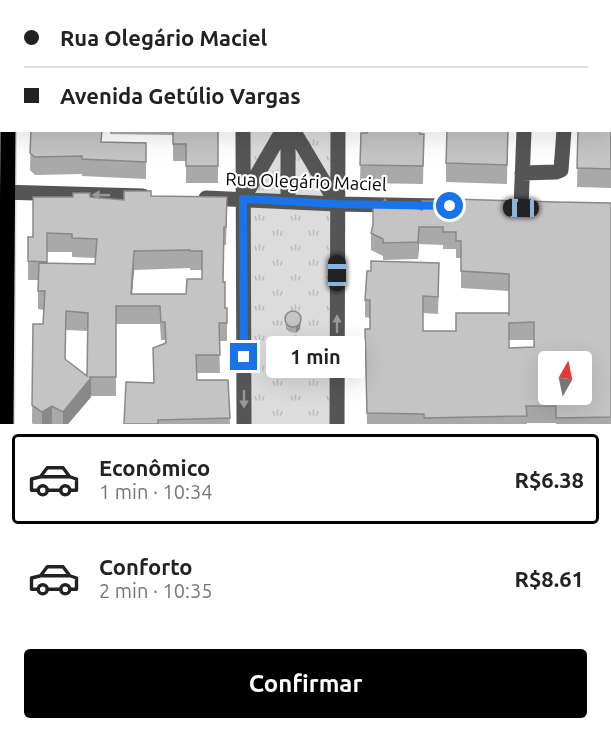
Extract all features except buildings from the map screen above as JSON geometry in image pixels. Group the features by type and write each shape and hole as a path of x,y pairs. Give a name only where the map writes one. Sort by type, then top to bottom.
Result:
{"main road":[{"path":"6,424 4,192 8,132"}],"street":[{"path":"243,132 244,424"},
{"path":"243,199 282,132"},
{"path":"288,132 288,201"},
{"path":"294,132 337,204"},
{"path":"337,424 338,132"},
{"path":"521,208 524,132"},
{"path":"522,172 561,170 564,132"},
{"path":"4,192 160,196"},
{"name":"Rua Olegário Maciel","path":"196,197 337,204 450,206"}],"green space":[{"path":"243,132 338,132 337,424 244,424"}],"route":[{"path":"244,357 243,199 337,204 450,206"}]}
